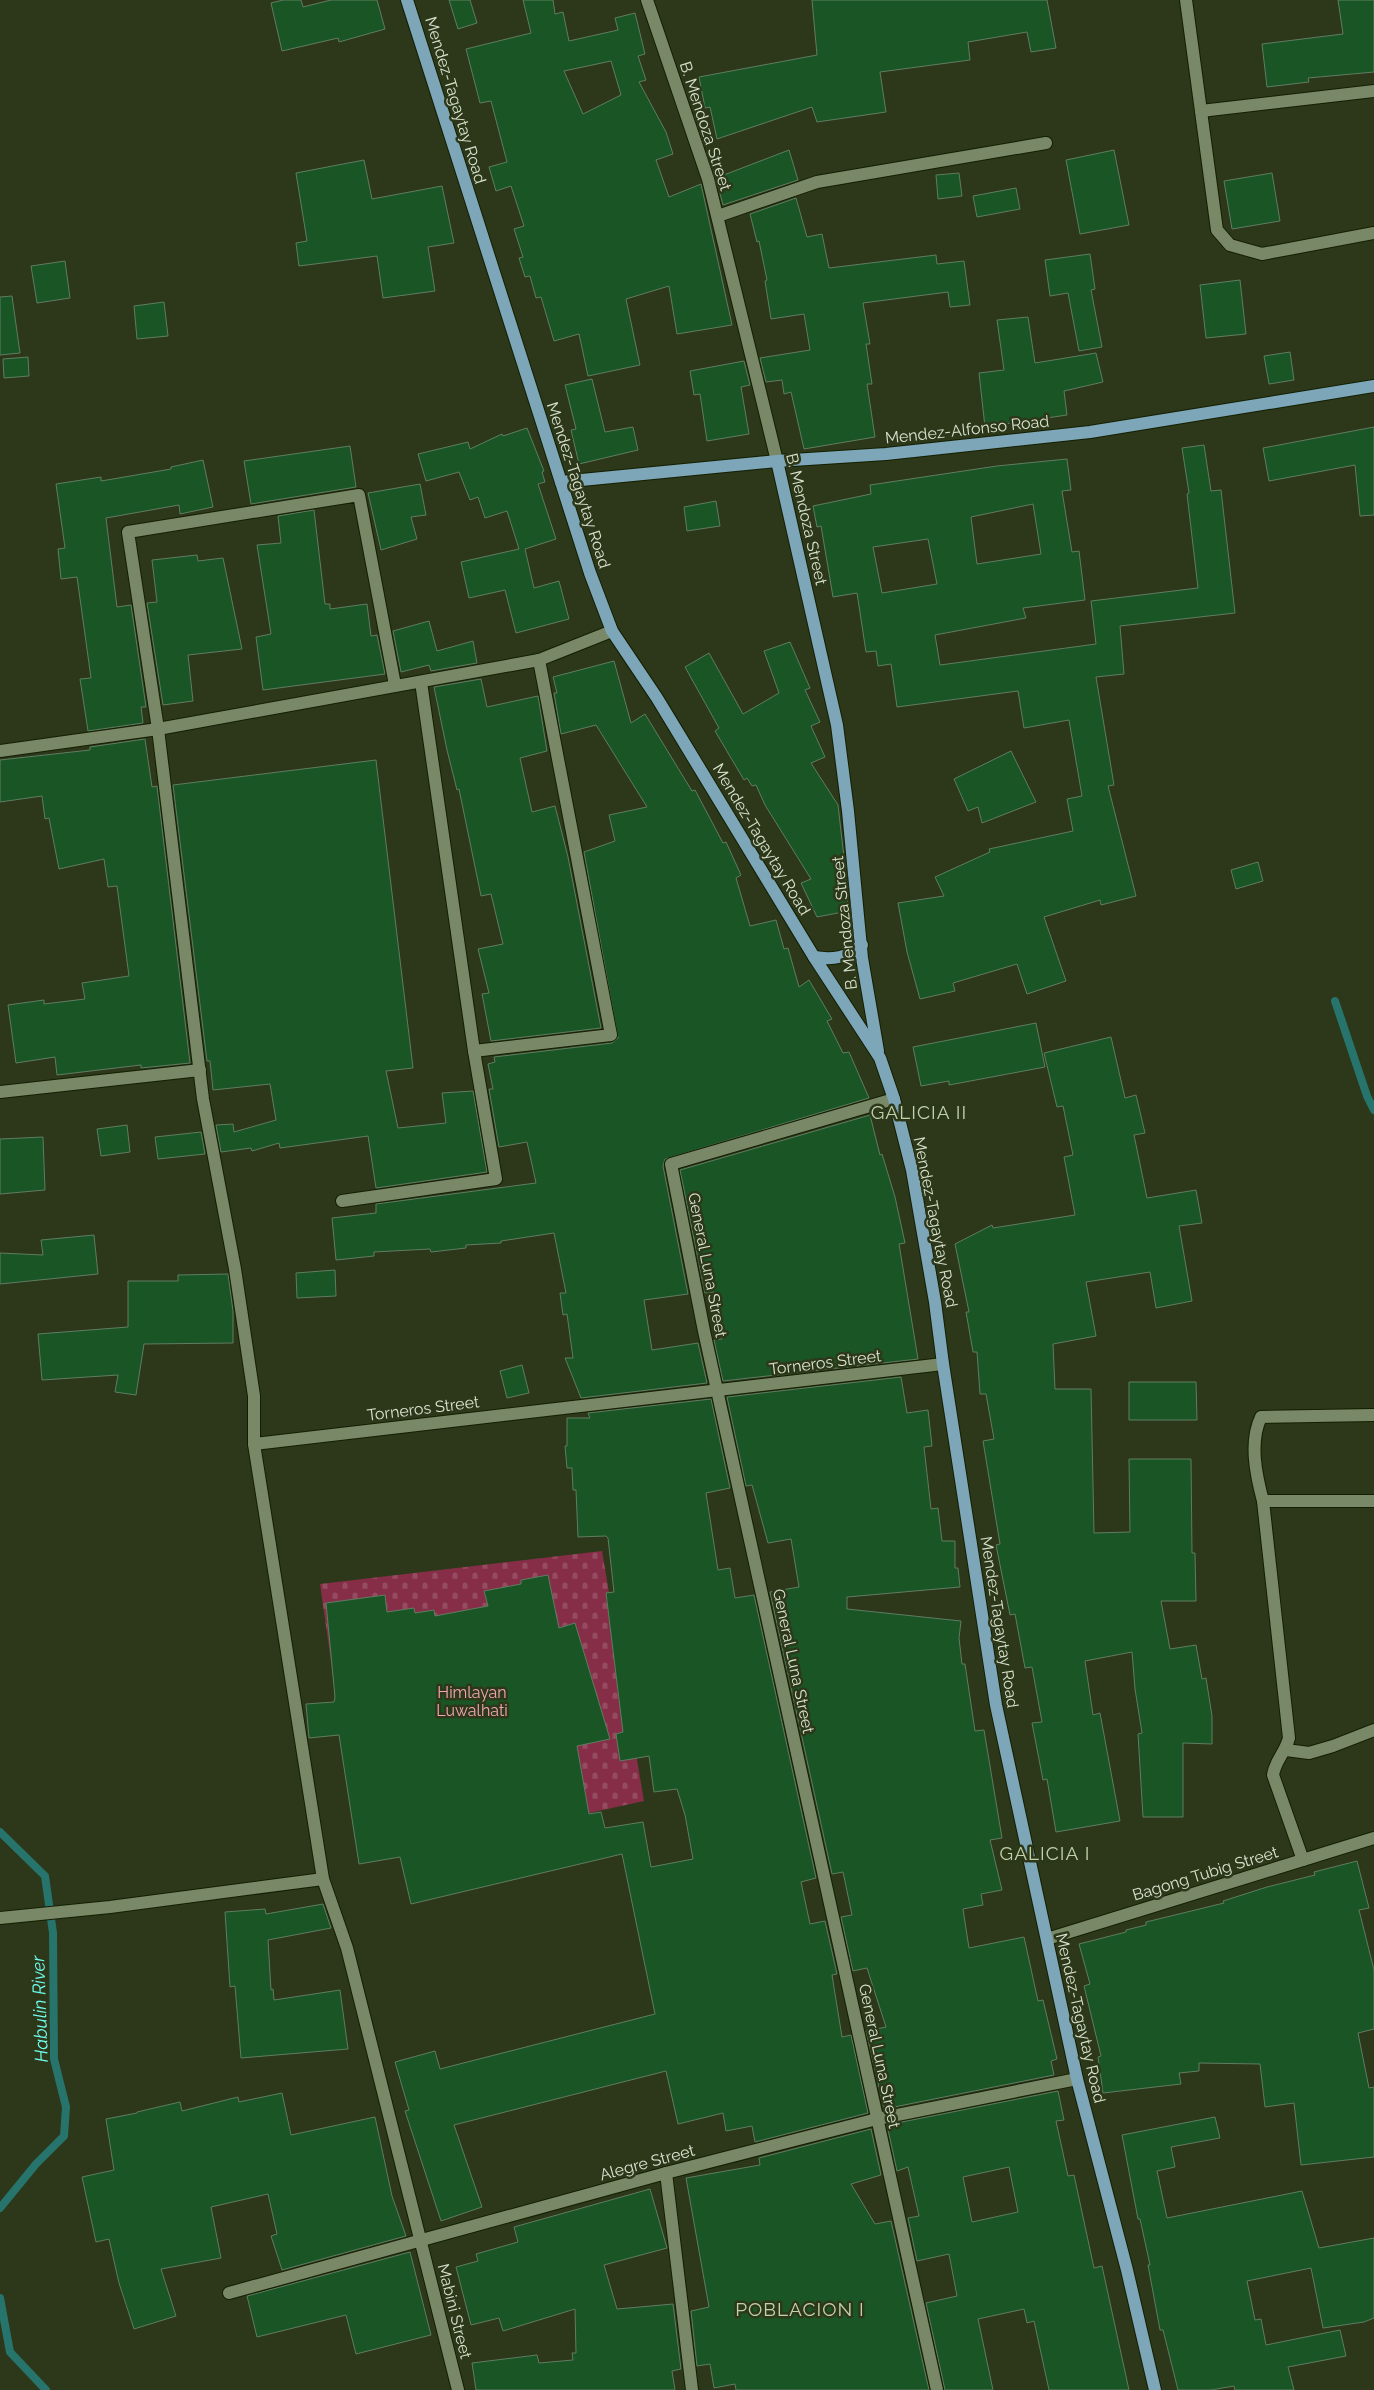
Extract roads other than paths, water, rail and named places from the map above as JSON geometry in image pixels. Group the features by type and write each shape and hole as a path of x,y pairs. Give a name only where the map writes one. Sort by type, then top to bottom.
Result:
{"main road":[{"name":"Mendez-Tagaytay Road","path":"408,0 590,573 612,631 657,698 814,957 880,1058 894,1099 912,1170 935,1302 996,1705 1077,2079 1127,2270 1155,2390"},
{"name":"Mendez-Alfonso Road","path":"561,482 777,461 886,454 1090,432 1374,386"},
{"name":"B. Mendoza Street","path":"777,461 837,725 867,994 880,1058"},
{"path":"814,957 840,958 855,951 862,945"}],"street":[{"name":"B. Mendoza Street","path":"647,0 708,179 777,461"},
{"path":"1186,0 1217,230 1230,245 1262,254 1374,233"},
{"path":"1201,111 1374,92"},
{"path":"718,216 817,182 1046,142"},
{"path":"254,1444 252,1386 235,1269 202,1099 158,729 128,532 359,495 395,685"},
{"path":"0,751 158,729 540,660 612,631"},
{"path":"474,1051 611,1035 540,660"},
{"path":"342,1201 496,1179 474,1051 421,682"},
{"path":"0,1092 200,1070"},
{"name":"General Luna Street","path":"894,1099 672,1164 718,1390 937,2390"},
{"name":"Torneros Street","path":"254,1444 943,1364"},
{"path":"1302,1860 1273,1775 1275,1764 1286,1750 1288,1738 1263,1501 1255,1464 1256,1427 1261,1417 1374,1414"},
{"name":"Mabini Street","path":"254,1444 322,1879 347,1948 458,2390"},
{"path":"1263,1501 1374,1501"},
{"path":"1286,1750 1309,1753 1374,1730"},
{"name":"Bagong Tubig Street","path":"1047,1939 1374,1838"},
{"path":"0,1918 110,1907 322,1879"},
{"name":"Alegre Street","path":"229,2293 666,2172 877,2119 1077,2079"},
{"path":"666,2172 692,2390"}],"waterway":[{"path":"1335,1001 1367,1096 1374,1110"},
{"name":"Habulin River","path":"0,1832 45,1876 53,1933 54,2059 66,2107 64,2136 36,2164 0,2208"},
{"name":"Habulin River","path":"0,2298 10,2352 46,2390"}],"district":[{"name":"GALICIA II","path":"919,1112"},
{"name":"GALICIA I","path":"1045,1853"},
{"name":"POBLACION I","path":"800,2309"}],"park label":[{"name":"Himlayan Luwalhati","path":"472,1701"}]}
